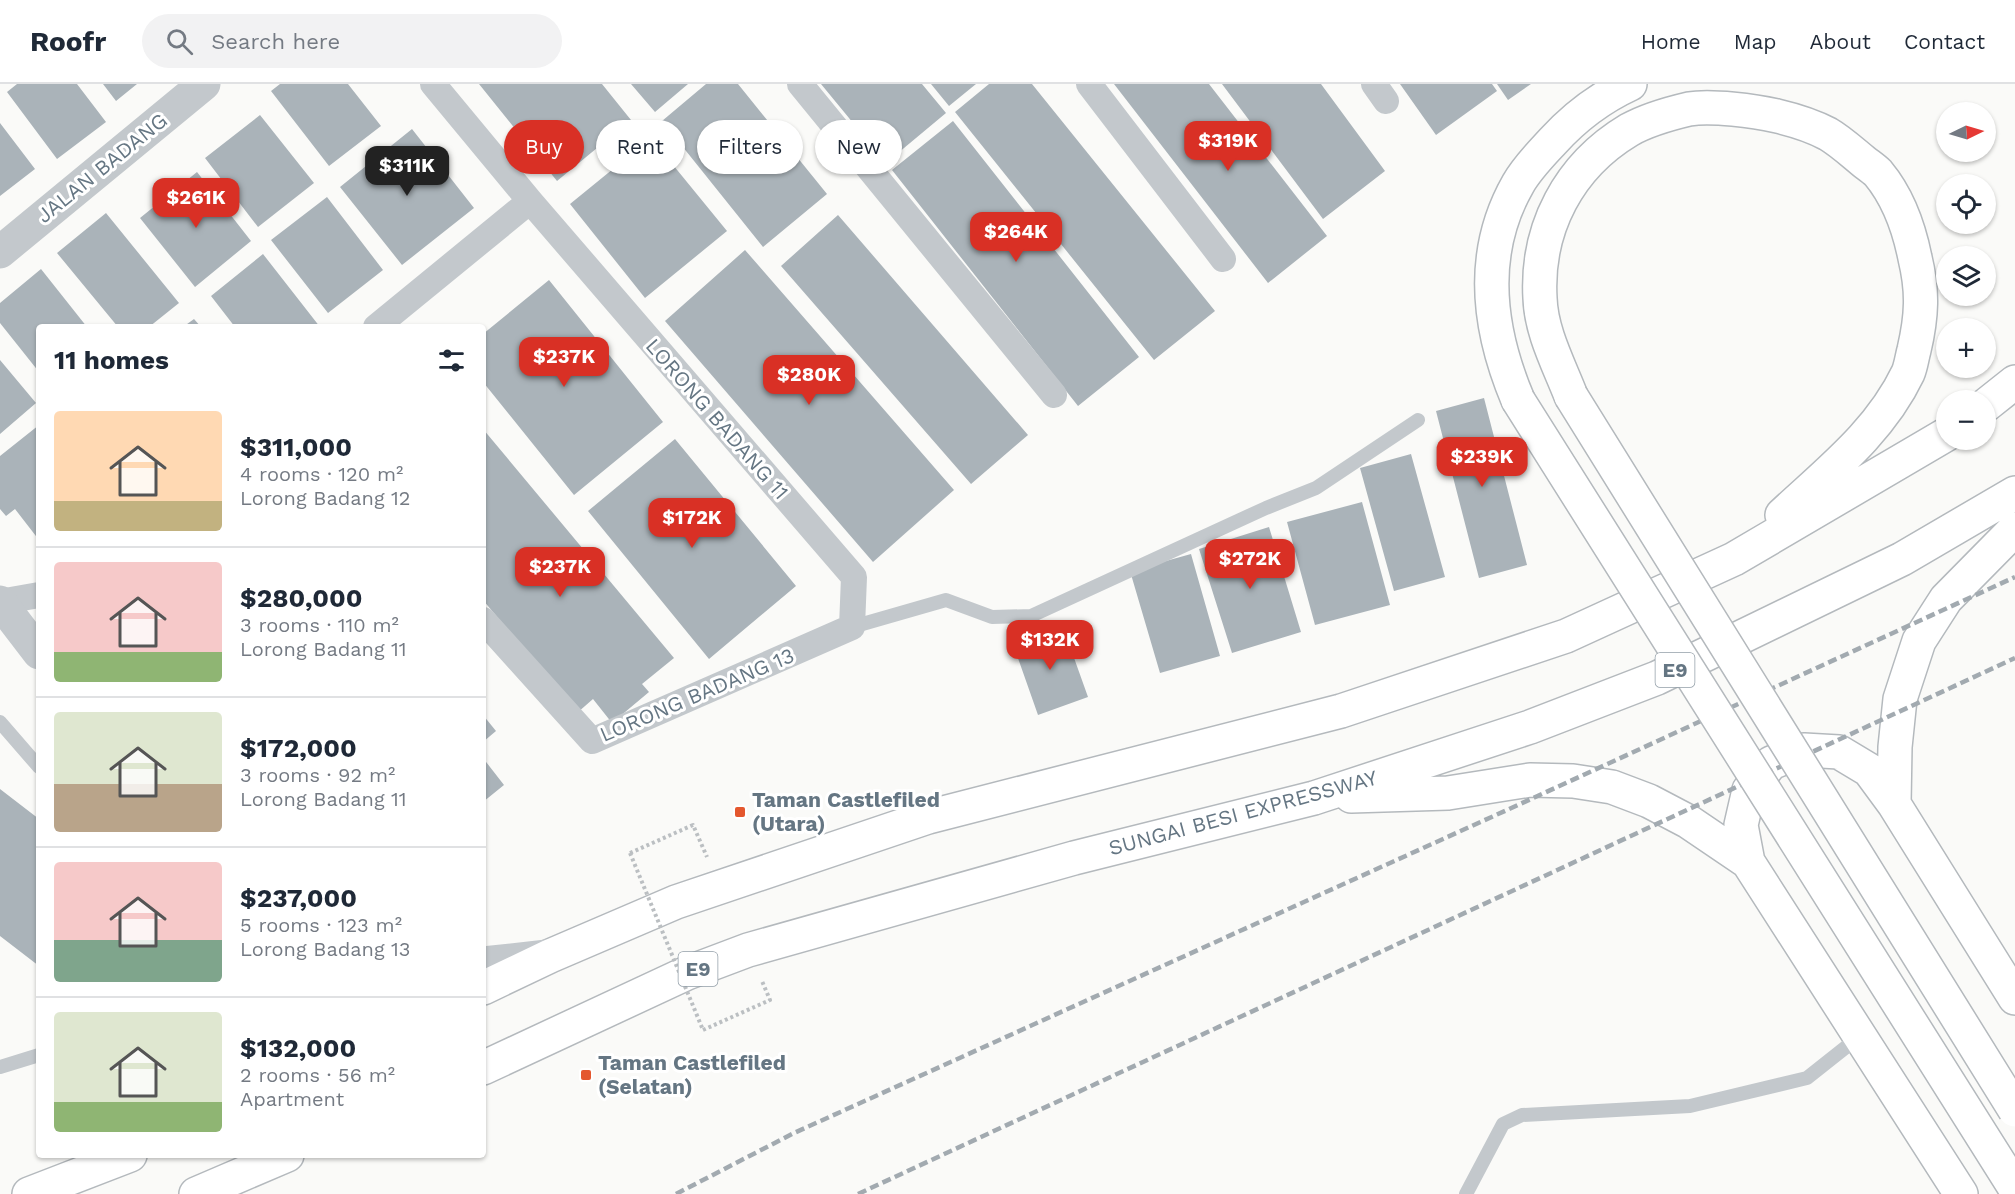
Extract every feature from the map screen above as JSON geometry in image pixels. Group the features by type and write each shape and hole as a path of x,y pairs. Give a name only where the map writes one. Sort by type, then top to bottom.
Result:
{"highway":[{"path":"1630,84 1568,125 1519,182 1502,217 1494,252 1490,292 1505,370 1518,400 2015,1188"},
{"path":"1734,559 1869,433 1890,404 1909,372 1918,332 1922,299 1910,233 1897,204 1878,173 1828,134 1793,120 1764,113 1692,109 1631,129 1579,170 1563,195 1548,228 1541,261 1540,300 1546,334 1571,396 2015,1110"},
{"path":"1996,397 2015,382"},
{"path":"486,987 550,956 676,902 928,817 1341,711 1566,636 1734,559 1936,440"},
{"name":"SUNGAI BESI EXPRESSWAY","path":"486,1067 687,973 748,950 1074,858 1314,798 1530,727 1657,678 1902,559 2015,493"},
{"path":"1894,804 1895,747 1900,699 1919,641 1946,600 2015,529"},
{"path":"1961,1194 1748,862 1741,825 1749,790 1772,763 1804,750 1839,752 1869,770 1894,804 2015,998"},
{"path":"1314,798 1448,793 1530,780 1573,781 1612,788 1648,801 1689,822 1748,862"},
{"path":"29,1194 122,1158"},
{"path":"203,1191 279,1158"}],"street":[{"name":"JALAN BADANG","path":"0,252 204,84"},
{"name":"LORONG BADANG 11","path":"433,84 530,201 854,577 852,627"},
{"path":"800,84 1054,395"},
{"path":"1089,84 1223,259"},
{"path":"380,324 530,201"},
{"path":"36,596 0,602 36,649"},
{"name":"LORONG BADANG 13","path":"486,623 592,741 852,627"},
{"path":"486,963 550,956"}],"lane":[{"path":"852,627 946,600 992,616 1031,616 1266,508 1316,488 1418,420"},
{"path":"0,722 36,764"},
{"path":"1466,1194 1503,1124 1522,1115 1690,1106 1807,1078 1860,1036"},
{"path":"0,1067 36,1055"}],"path":[{"path":"721,887 693,825 630,854 703,1030 770,1000 748,950"}],"building":[{"path":"17,84 77,84 106,122 57,159 7,92"},
{"path":"103,84 137,84 116,101"},
{"path":"280,84 348,84 381,126 329,166 271,91"},
{"path":"479,84 602,84 631,120 596,120 596,149 584,159 584,120 508,120"},
{"path":"631,84 688,84 655,112"},
{"path":"706,84 738,84 767,120 697,120 697,165 685,150 685,120 663,120"},
{"path":"821,84 922,84 946,113 902,150 902,120 851,120"},
{"path":"931,84 976,84 949,106"},
{"path":"989,84 1032,84 1215,311 1154,360 955,112"},
{"path":"1114,84 1209,84 1327,236 1268,283"},
{"path":"1222,84 1321,84 1385,171 1323,219"},
{"path":"1400,84 1492,84 1497,91 1436,135"},
{"path":"1497,84 1531,84 1508,100"},
{"path":"260,115 314,183 258,227 205,158"},
{"path":"953,121 1139,357 1078,406 895,174 902,174 902,162"},
{"path":"0,123 35,169 0,196"},
{"path":"412,129 474,208 402,265 340,187"},
{"path":"803,164 827,194 763,247 704,174 803,174"},
{"path":"197,172 251,241 195,287 140,218"},
{"path":"551,174 565,174 557,181"},
{"path":"607,174 680,174 727,231 645,298 570,204"},
{"path":"327,197 383,270 328,313 271,240"},
{"path":"106,213 179,303 153,324 116,324 57,253"},
{"path":"838,215 1028,435 971,484 781,266"},
{"path":"745,250 954,490 873,562 665,321"},
{"path":"263,254 318,324 233,324 211,296"},
{"path":"41,269 85,324 36,324 36,368 0,323 0,303"},
{"path":"549,280 663,422 574,495 486,386 486,332"},
{"path":"194,319 198,324 187,324"},
{"path":"0,360 36,403 0,434"},
{"path":"1484,398 1527,565 1479,578 1436,411"},
{"path":"36,427 36,536 15,509 6,516 0,509 0,456"},
{"path":"486,433 674,658 642,684 649,692 612,723 593,699 577,713 486,604"},
{"path":"675,439 796,586 709,659 588,511"},
{"path":"1411,454 1445,577 1394,591 1360,468"},
{"path":"1362,502 1390,605 1315,625 1287,522"},
{"path":"1269,527 1301,632 1232,653 1199,549"},
{"path":"1191,554 1220,656 1160,673 1130,571"},
{"path":"1063,627 1088,697 1038,715 1013,644"},
{"path":"486,719 496,731 486,739"},
{"path":"486,762 504,785 486,800"},
{"path":"0,789 36,817 36,964 0,936"}],"railway":[{"path":"676,1194 794,1133 2015,577"},
{"path":"858,1194 2015,658"}],"place":[{"name":"Taman Castlefiled (Utara)","path":"740,812"},
{"name":"Taman Castlefiled (Selatan)","path":"586,1075"}]}
